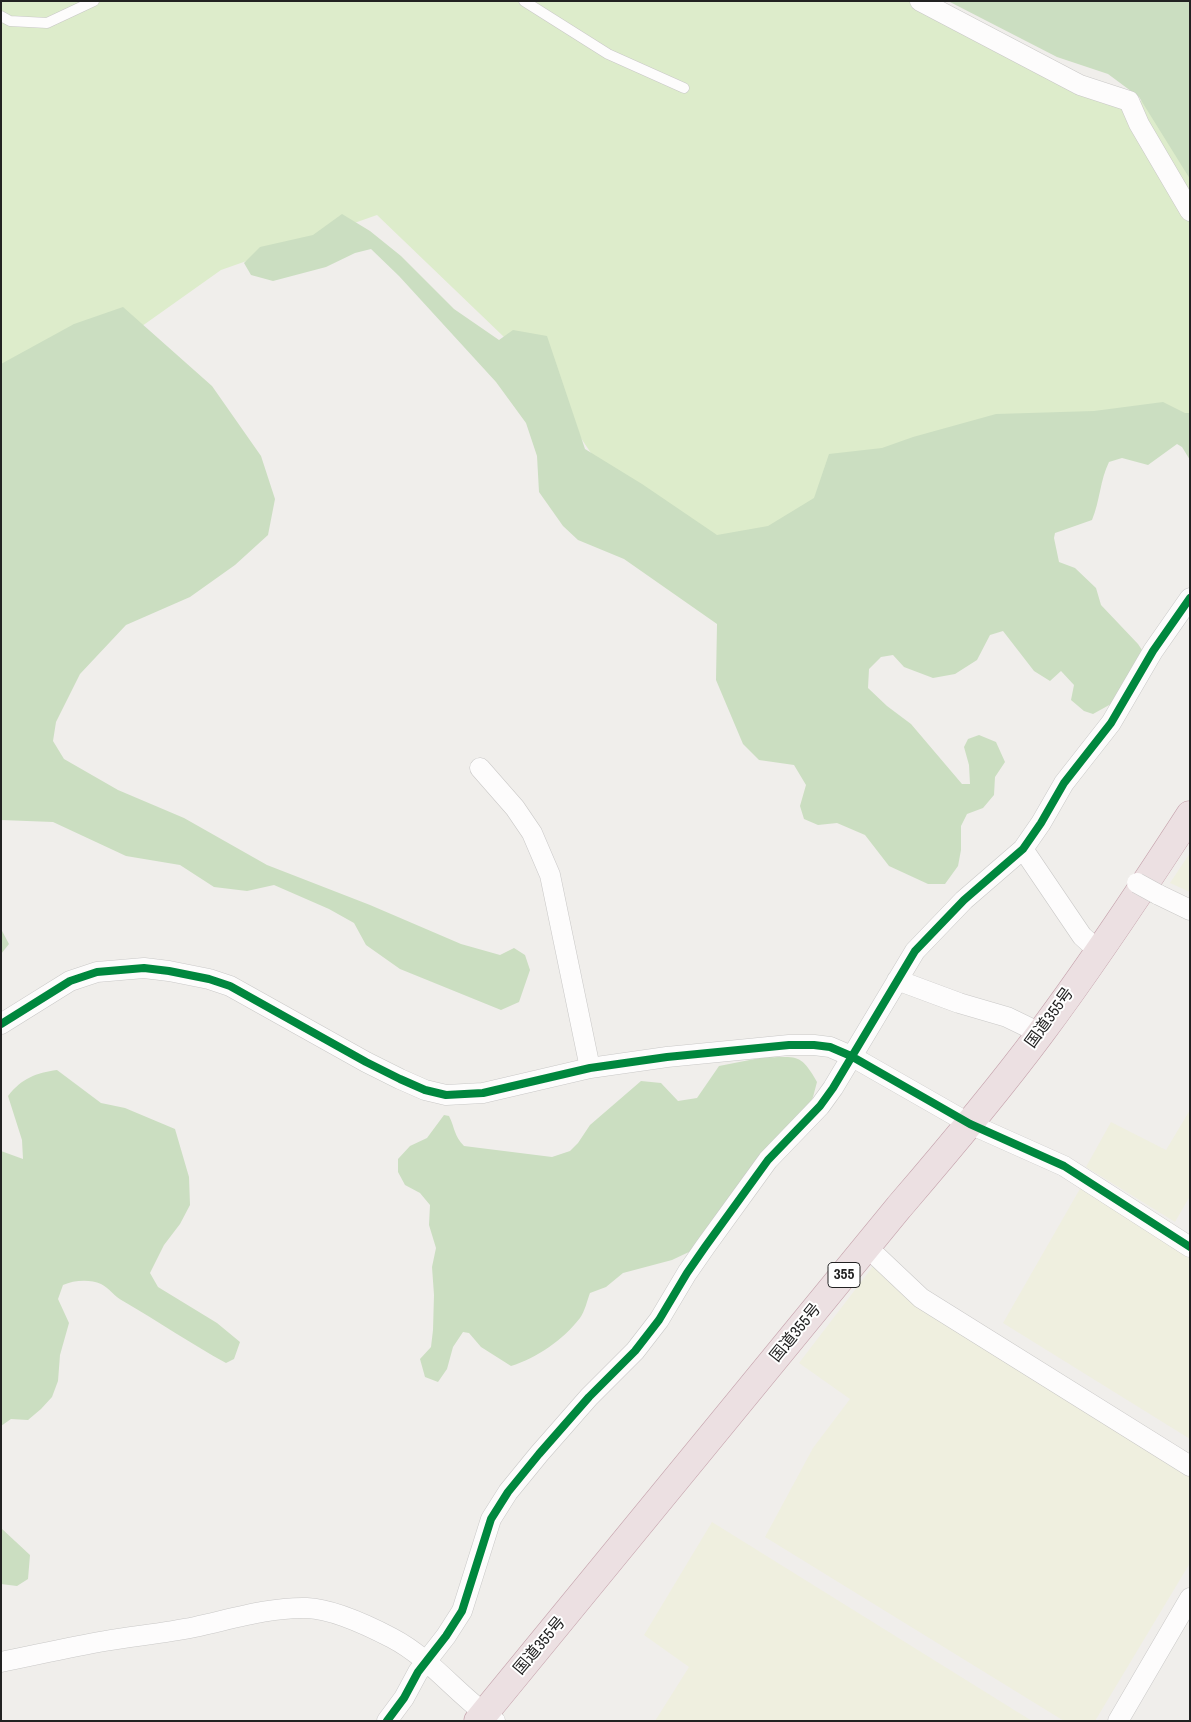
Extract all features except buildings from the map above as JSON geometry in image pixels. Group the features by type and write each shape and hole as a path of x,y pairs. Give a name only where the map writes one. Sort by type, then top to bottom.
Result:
{"highway":[{"name":"国道355号","path":"486,1718 867,1247 970,1124 1040,1033 1144,885 1190,815"}],"street":[{"path":"920,1 1080,85 1129,101 1139,124 1190,211"},
{"path":"387,1721 404,1698 426,1661 446,1636 462,1611 491,1519 508,1492 583,1404 635,1351 659,1320 705,1246 768,1160 820,1106 833,1088 915,952 964,900 1022,849 1041,823 1064,783 1111,723 1152,651 1190,598"},
{"path":"480,768 515,808 532,833 550,875 590,1068"},
{"path":"1022,849 1082,936 1099,950"},
{"path":"1137,883 1190,910"},
{"path":"1,1024 70,981 80,977 123,968 144,968 189,974 230,986 366,1062 425,1090 446,1095 483,1093 590,1068 667,1057 789,1045 830,1047 851,1056 970,1124 1064,1166 1190,1247"},
{"path":"897,980 959,1003 1007,1017 1040,1033"},
{"path":"867,1247 921,1298 1190,1466"},
{"path":"1118,1721 1190,1598"},
{"path":"1,1662 103,1641 193,1627 277,1609 308,1608 340,1615 392,1638 426,1661 486,1718"}],"lane":[{"path":"1,16 10,21 47,23 94,1"},
{"path":"524,1 608,54 684,88"}],"green space":[{"path":"1,1 908,1 1190,122 1190,416 746,550 630,511 529,361 377,215 221,270 128,336 1,400"},
{"path":"948,1 1190,1 1190,179 1139,97 1108,74 1057,57"},
{"path":"342,214 370,231 401,256 454,309 499,340 513,330 547,336 585,449 642,484 717,535 768,526 814,498 829,454 882,448 913,437 996,414 1094,411 1163,402 1185,413 1190,413 1190,460 1182,447 1177,444 1148,465 1122,458 1109,462 1092,520 1055,533 1054,538 1059,562 1075,568 1096,588 1101,605 1138,644 1148,659 1120,699 1093,714 1084,711 1071,700 1074,685 1061,671 1050,681 1034,671 1003,631 990,635 977,660 955,674 933,678 904,667 893,655 881,657 869,669 868,688 887,706 911,724 962,784 970,784 969,765 964,747 968,739 979,735 996,742 1005,762 995,777 994,795 983,808 967,814 961,826 961,850 958,866 945,884 928,884 889,866 865,835 837,823 818,825 804,819 800,806 806,785 794,765 759,760 743,744 716,680 717,624 624,559 578,540 563,526 539,492 537,456 526,423 496,382 399,276 371,249 355,253 326,267 273,281 251,275 244,263 260,247 313,235"},
{"path":"123,307 212,386 261,456 275,499 268,535 235,565 190,597 126,625 80,674 56,722 53,741 64,759 118,790 184,818 267,865 370,905 461,944 500,955 514,948 525,955 530,970 519,1002 501,1010 400,969 366,945 354,923 329,909 274,885 247,891 214,887 180,865 126,856 53,822 1,820 1,364 74,324"},
{"path":"1190,853 1190,892 1170,883"},
{"path":"1,929 9,944 1,954"},
{"path":"765,1057 791,1057 802,1061 817,1082 813,1097 806,1112 691,1251 672,1260 623,1273 606,1287 590,1293 582,1315 566,1334 540,1353 521,1363 511,1366 481,1347 469,1333 463,1332 453,1347 447,1369 438,1382 425,1377 420,1359 431,1347 434,1295 432,1267 436,1248 429,1225 430,1205 420,1193 405,1185 398,1172 398,1159 410,1146 427,1138 444,1115 449,1116 456,1135 464,1146 552,1157 570,1151 590,1125 641,1081 661,1083 678,1101 697,1098 719,1066"},
{"path":"57,1070 101,1103 125,1108 175,1129 189,1177 190,1205 180,1224 164,1245 150,1273 158,1287 217,1323 240,1342 234,1359 226,1363 120,1299 101,1284 87,1281 67,1283 63,1285 58,1299 69,1323 60,1355 58,1381 52,1397 28,1420 11,1419 1,1426 1,1151 23,1159 22,1140 8,1096 30,1077"},
{"path":"1190,1110 1190,1196 1175,1222 1086,1167 1111,1122 1166,1150"},
{"path":"1081,1187 1190,1259 1190,1439 1003,1323"},
{"path":"874,1265 1190,1475 1190,1563 1095,1721 1064,1721 765,1537 813,1448 850,1399 799,1363"},
{"path":"712,1522 1032,1721 655,1721 689,1667 644,1635"},
{"path":"1,1528 30,1555 28,1579 17,1586 1,1584"}],"cycle path":[{"path":"387,1721 404,1698 418,1672 446,1636 462,1611 491,1519 508,1492 589,1397 635,1351 659,1320 705,1247 768,1160 820,1106 833,1088 915,951 964,900 1023,849 1041,823 1064,783 1111,723 1153,651 1190,598"},
{"path":"1,1024 70,981 97,972 144,968 209,979 230,986 366,1062 425,1090 446,1095 483,1093 590,1068 667,1057 789,1045 830,1047 851,1056 970,1124 1064,1166 1190,1247"}]}
